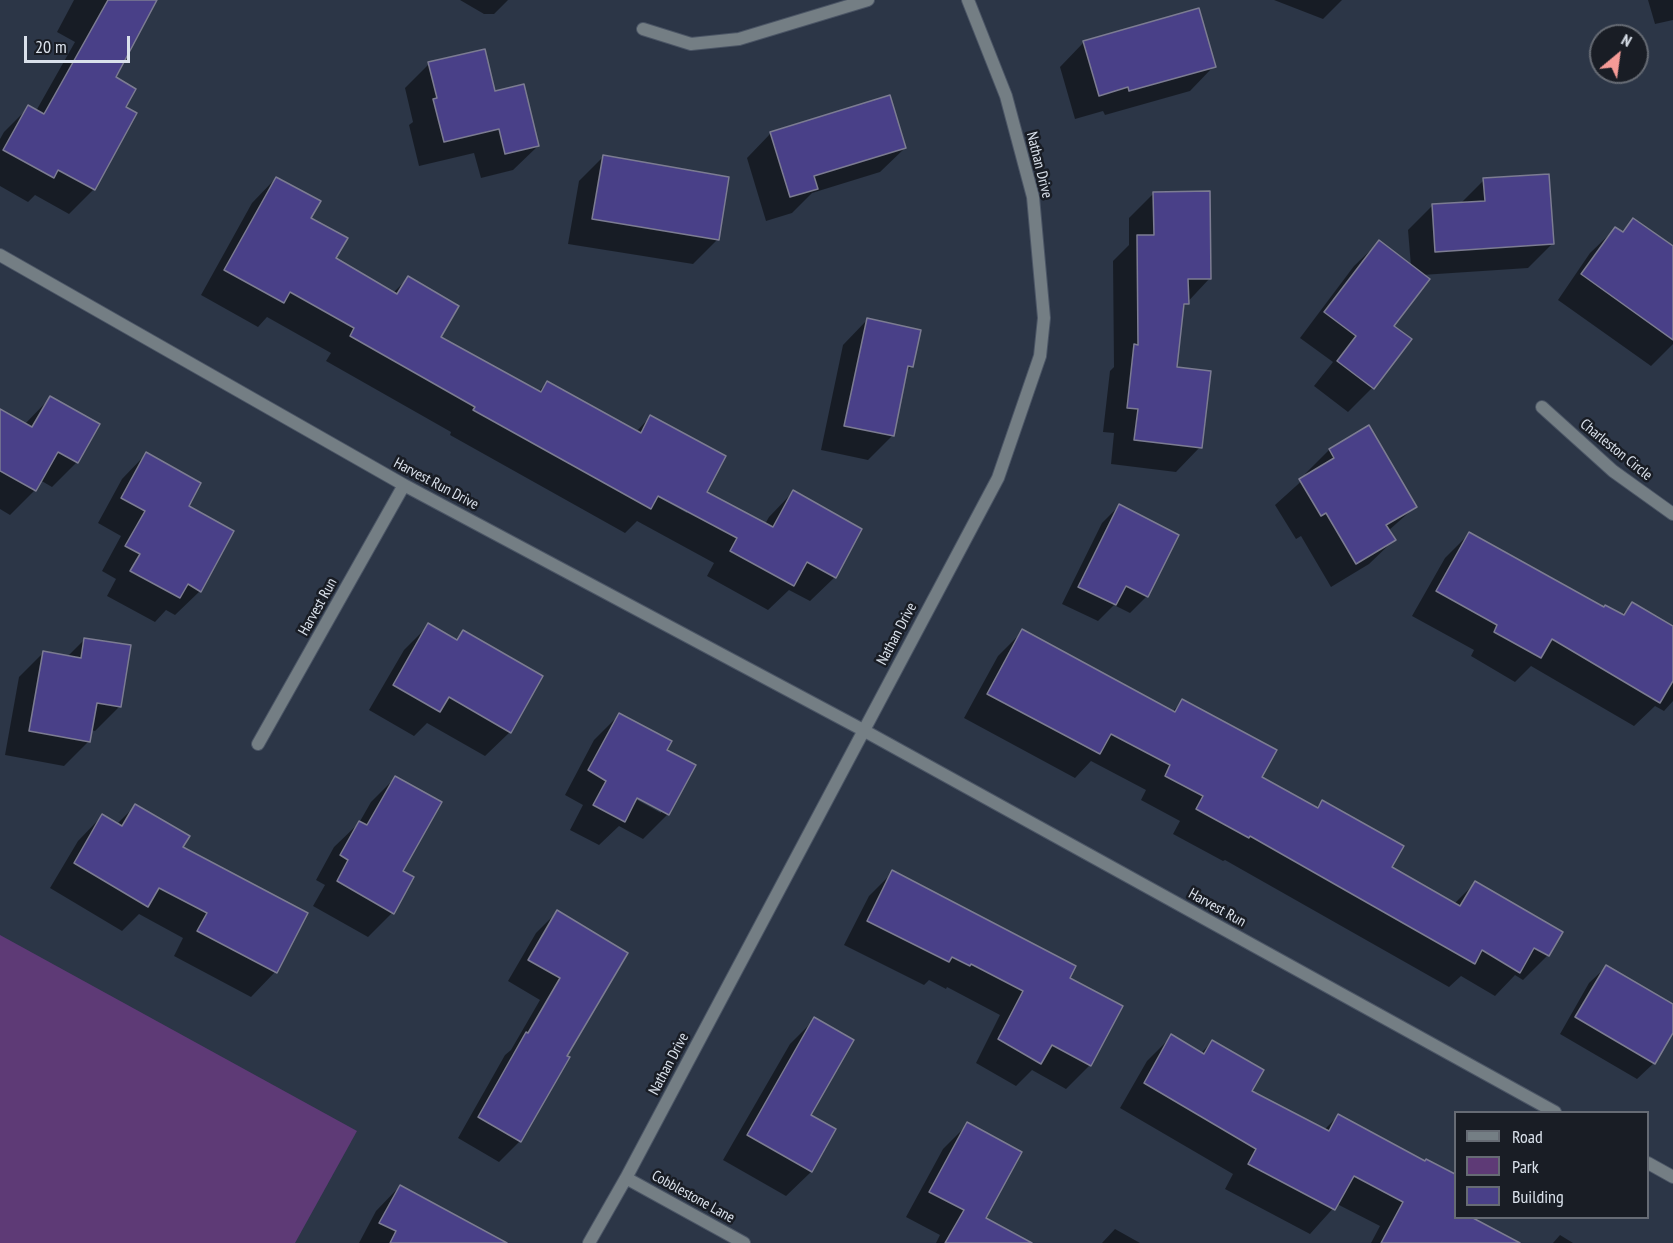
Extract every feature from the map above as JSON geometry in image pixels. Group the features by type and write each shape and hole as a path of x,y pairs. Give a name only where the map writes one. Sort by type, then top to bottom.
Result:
{"street":[{"path":"643,30 691,44 739,39 868,0"},
{"name":"Nathan Drive","path":"589,1243 626,1178 998,478 1040,356 1044,318 1033,197 1006,96 968,0"},
{"name":"Harvest Run Drive","path":"0,255 405,485 863,730"},
{"name":"Charleston Circle","path":"1542,407 1613,471 1673,514"},
{"name":"Harvest Run","path":"258,744 405,485"},
{"name":"Harvest Run","path":"863,730 1552,1111"},
{"path":"1649,1164 1673,1178"},
{"name":"Cobblestone Lane","path":"626,1178 744,1243"}],"green space":[{"path":"0,935 357,1131 295,1243 0,1243"}],"building":[{"path":"108,0 157,0 116,77 136,89 126,107 137,113 95,190 58,170 54,178 3,150 28,105 44,114"},
{"path":"1199,8 1216,67 1129,91 1128,87 1099,96 1083,41"},
{"path":"485,49 495,91 524,84 539,146 505,154 499,129 444,142 433,99 437,98 428,62"},
{"path":"890,95 906,148 814,176 818,189 790,197 770,132"},
{"path":"603,155 729,177 719,240 592,219"},
{"path":"1549,174 1554,244 1435,252 1432,204 1485,201 1483,178"},
{"path":"276,177 321,201 311,218 348,238 336,258 397,294 408,276 459,306 441,337 541,392 547,381 641,433 650,415 726,456 707,492 773,527 793,490 862,529 836,578 807,562 794,586 730,551 737,538 658,496 651,509 473,410 475,407 350,336 354,328 290,292 284,303 224,270"},
{"path":"1210,191 1211,279 1188,279 1189,304 1184,304 1177,367 1211,371 1202,448 1134,440 1138,409 1127,408 1134,344 1138,345 1137,235 1154,235 1153,192"},
{"path":"1633,218 1673,246 1673,340 1581,274 1615,227 1623,232"},
{"path":"1379,240 1430,279 1394,326 1412,339 1374,389 1337,361 1356,336 1324,312"},
{"path":"867,318 921,330 913,367 908,366 894,436 844,426"},
{"path":"50,396 100,424 78,463 58,452 36,491 0,471 0,409 32,427"},
{"path":"1369,425 1417,507 1386,525 1396,540 1356,564 1326,513 1321,516 1299,479 1334,458 1329,449"},
{"path":"146,452 201,483 189,506 234,531 201,592 188,584 180,598 130,571 140,554 125,546 145,511 121,498"},
{"path":"1119,504 1179,535 1148,597 1126,586 1116,605 1078,587"},
{"path":"1469,532 1604,607 1605,605 1624,615 1632,602 1673,626 1673,681 1660,703 1552,639 1541,658 1494,632 1497,625 1436,591"},
{"path":"428,623 457,640 463,630 543,676 511,733 449,697 440,712 393,685"},
{"path":"1022,629 1175,712 1182,699 1277,750 1262,777 1318,808 1322,800 1404,846 1392,867 1460,906 1475,881 1563,932 1549,956 1534,948 1520,973 1482,950 1475,964 1250,836 1249,838 1196,809 1203,796 1165,776 1170,765 1111,734 1100,754 987,694"},
{"path":"84,638 131,645 121,707 97,703 90,742 29,731 43,651 81,658"},
{"path":"619,713 672,741 667,750 696,765 669,815 637,798 625,822 593,805 606,781 588,770"},
{"path":"395,776 442,802 403,871 414,877 394,914 337,881 348,860 340,855 359,821 367,825"},
{"path":"135,804 190,836 183,847 308,913 277,973 197,931 207,913 159,888 148,907 74,863 102,814 122,826"},
{"path":"892,870 1076,966 1070,978 1123,1006 1091,1066 1052,1045 1041,1064 998,1039 1023,991 971,964 970,966 952,957 949,962 867,921"},
{"path":"557,910 628,953 567,1056 570,1057 521,1142 478,1117 526,1032 528,1033 560,978 528,960"},
{"path":"1606,965 1673,1004 1673,1033 1655,1064 1575,1017"},
{"path":"814,1017 854,1040 811,1115 836,1129 812,1172 747,1135"},
{"path":"1171,1034 1204,1054 1212,1040 1264,1070 1252,1091 1329,1131 1338,1114 1425,1161 1426,1159 1454,1173 1454,1219 1475,1219 1520,1243 1381,1243 1403,1202 1354,1176 1335,1210 1248,1164 1256,1149 1144,1083"},
{"path":"967,1122 1022,1152 986,1218 1032,1243 945,1243 964,1210 929,1192"},
{"path":"400,1185 507,1243 390,1243 396,1231 379,1223"}]}
